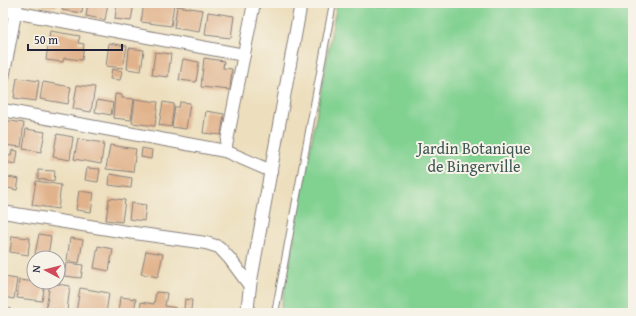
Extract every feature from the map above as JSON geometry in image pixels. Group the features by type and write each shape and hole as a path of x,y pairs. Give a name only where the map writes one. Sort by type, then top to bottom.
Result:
{"street":[{"path":"225,152 254,3"},
{"path":"247,313 250,286 301,3"},
{"path":"3,10 17,7 244,56"},
{"path":"3,78 17,7"},
{"path":"3,110 225,152 271,171"},
{"path":"3,212 206,243 219,247 250,286"}],"lane":[{"path":"275,313 333,3"}],"green space":[{"name":"Jardin Botanique de Bingerville","path":"337,3 633,3 633,313 280,313"}],"building":[{"path":"43,3 56,3 56,7 43,6"},
{"path":"64,3 83,3 82,13 62,10"},
{"path":"88,3 108,3 105,20 86,16"},
{"path":"117,3 134,3 131,21 115,19"},
{"path":"144,3 174,3 171,26 141,22"},
{"path":"177,6 203,10 199,32 174,28"},
{"path":"208,12 234,16 231,38 205,35"},
{"path":"50,31 80,36 78,43 84,44 82,60 64,58 63,62 46,60"},
{"path":"109,43 127,46 123,68 106,66"},
{"path":"129,48 144,50 141,71 127,69"},
{"path":"155,52 171,54 168,77 152,75"},
{"path":"204,58 224,61 223,68 232,69 230,90 201,87"},
{"path":"183,59 199,62 196,82 179,80"},
{"path":"112,69 122,71 120,80 110,79"},
{"path":"17,78 39,81 36,101 14,98"},
{"path":"43,82 71,87 68,104 40,99"},
{"path":"77,85 95,87 91,112 73,109"},
{"path":"115,94 122,95 122,98 134,99 131,120 113,118"},
{"path":"135,99 158,102 155,126 132,123"},
{"path":"97,100 113,103 111,115 95,112"},
{"path":"163,102 174,104 171,127 159,125"},
{"path":"180,102 190,103 186,129 172,127 175,107 179,107"},
{"path":"206,111 224,114 221,135 203,133"},
{"path":"3,120 24,123 21,147 3,145"},
{"path":"26,129 45,132 41,152 23,149"},
{"path":"57,134 73,137 70,160 53,157"},
{"path":"78,139 104,143 101,164 74,159"},
{"path":"110,145 136,149 133,172 106,169"},
{"path":"142,148 152,150 151,159 141,157"},
{"path":"3,150 5,150 4,155 11,156 12,150 18,151 16,164 3,162"},
{"path":"87,168 100,169 98,182 85,180"},
{"path":"38,170 55,171 54,181 38,179"},
{"path":"110,174 132,178 131,188 109,185"},
{"path":"3,176 19,179 17,190 3,187"},
{"path":"36,181 61,185 58,209 32,205"},
{"path":"79,191 94,193 91,212 76,210"},
{"path":"109,198 125,200 122,222 106,220"},
{"path":"131,203 146,205 144,221 129,219"},
{"path":"39,234 51,236 49,250 36,250"},
{"path":"12,236 30,238 29,250 26,250 26,255 10,252"},
{"path":"70,238 83,240 79,263 67,261"},
{"path":"98,246 113,249 109,271 94,268"},
{"path":"146,251 163,254 158,277 141,274"},
{"path":"66,263 83,265 81,278 66,276"},
{"path":"4,277 17,279 14,299 3,297"},
{"path":"19,280 26,281 26,290 44,290 42,301 17,298"},
{"path":"66,285 70,286 67,311 46,308 49,290 66,290"},
{"path":"80,288 109,293 106,313 76,313"},
{"path":"156,292 167,293 165,306 176,308 175,313 140,313 141,302 154,304"},
{"path":"120,297 136,299 134,313 118,313"},
{"path":"185,299 192,300 191,310 184,309"},
{"path":"179,310 191,311 191,313 179,313"}]}
